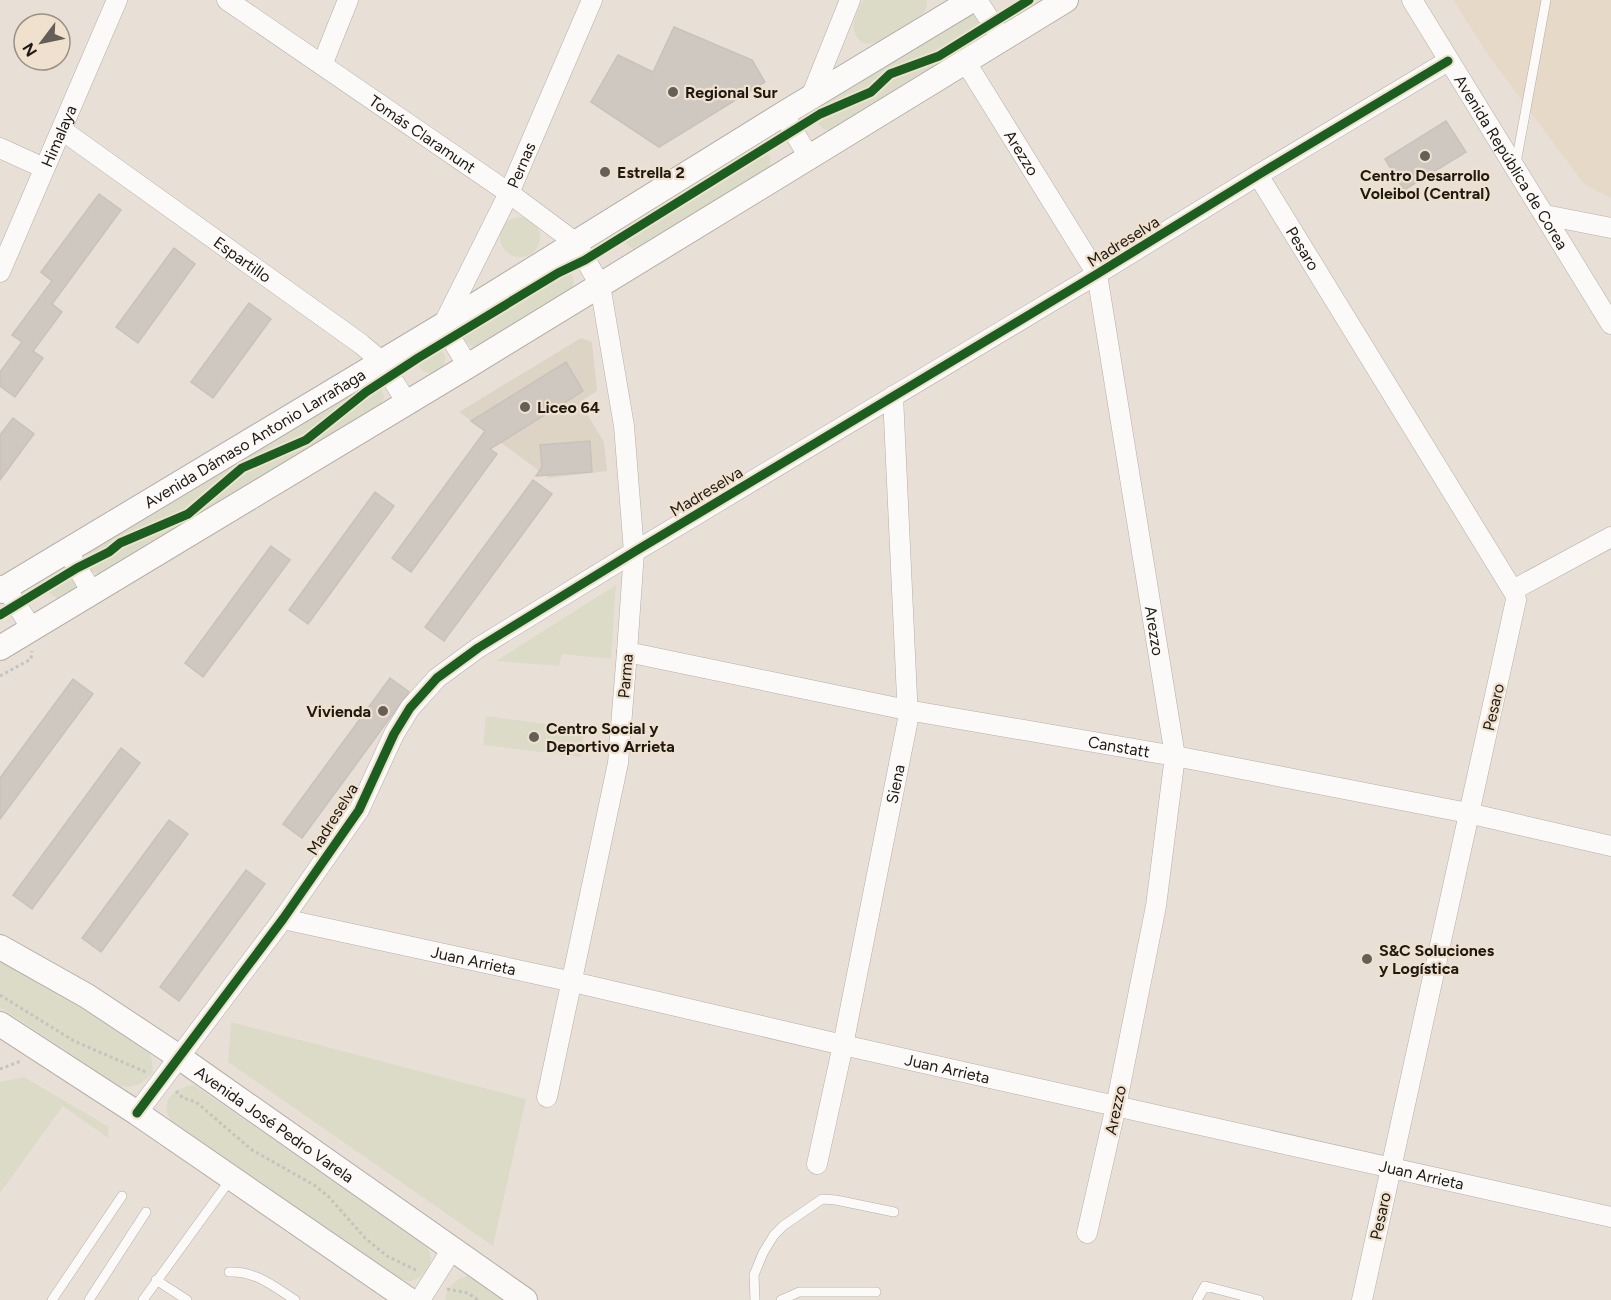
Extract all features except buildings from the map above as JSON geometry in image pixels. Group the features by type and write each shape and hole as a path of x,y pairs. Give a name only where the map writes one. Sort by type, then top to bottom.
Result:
{"street":[{"name":"Himalaya","path":"0,272 117,0"},
{"name":"Tomás Claramunt","path":"227,0 509,193 576,243 600,285"},
{"path":"322,65 348,0"},
{"name":"Pernas","path":"443,325 509,193 592,0"},
{"path":"811,97 850,0"},
{"name":"Avenida Dámaso Antonio Larrañaga","path":"2,588 443,325 783,114 972,0"},
{"path":"977,0 1002,39"},
{"path":"0,648 468,366 1066,0"},
{"name":"Avenida República de Corea","path":"1412,0 1611,324"},
{"name":"Arezzo","path":"965,61 1097,274 1175,756 1156,906 1116,1106 1087,1233"},
{"name":"Madreselva","path":"137,1113 283,919 359,810 394,734 410,708 437,678 478,648 634,552 1448,61"},
{"path":"783,114 809,157"},
{"name":"Espartillo","path":"62,130 361,344 381,361 407,403"},
{"path":"0,148 44,168"},
{"name":"Pesaro","path":"1258,175 1513,590 1516,600 1362,1300"},
{"path":"1545,216 1611,228"},
{"name":"Parma","path":"547,1097 618,763 634,552 624,426 600,285"},
{"path":"443,325 468,366"},
{"name":"Siena","path":"817,1164 908,719 893,396"},
{"path":"1513,590 1611,537"},
{"path":"67,551 92,592"},
{"path":"2,588 32,629"},
{"name":"Canstatt","path":"627,652 908,710 1175,756 1468,813 1611,846"},
{"name":"Juan Arrieta","path":"283,919 573,982 843,1045 1611,1216"},
{"name":"Avenida José Pedro Varela","path":"0,947 87,996 179,1057 525,1300"},
{"path":"0,1024 137,1113 409,1300"},
{"path":"420,1300 452,1249"}],"lane":[{"path":"1515,168 1546,0"},
{"path":"143,1300 232,1178"},
{"path":"52,1300 122,1196"},
{"path":"755,1300 754,1275 774,1235 822,1199 894,1212"},
{"path":"89,1300 146,1212"},
{"path":"229,1272 243,1272 261,1278 295,1300"},
{"path":"156,1280 187,1300"},
{"path":"1197,1300 1206,1286 1239,1297 1259,1300"},
{"path":"781,1300 799,1292 876,1292"}],"path":[{"path":"0,995 74,1041 148,1072 183,1098 195,1102 252,1150 314,1185 329,1197 365,1238 387,1256 421,1272 450,1290 468,1293 478,1300"}],"shaded area":[{"path":"1453,0 1611,0 1611,198 1584,184 1488,55"},
{"name":"Liceo 64","path":"581,338 592,342 597,391 580,402 604,442 607,471 549,478 459,412"}],"green space":[{"path":"863,0 927,0 927,3 926,10 919,18 888,38 871,44 858,39 854,29 854,20"},
{"path":"971,15 981,17 987,32 983,39 835,131 825,129 818,124 815,117 822,105"},
{"path":"755,148 763,150 770,157 770,168 641,248 634,250 627,244 623,234 629,223"},
{"path":"520,217 528,218 534,223 539,229 539,245 534,251 528,256 520,257 512,256 506,251 501,245 500,237 501,229 506,223 512,218"},
{"path":"561,265 572,275 574,282 572,290 477,346 472,347 465,340 462,335 462,326"},
{"path":"431,345 441,349 445,359 441,369 431,373 421,369 417,359 421,349"},
{"path":"371,382 379,386 383,392 384,398 378,408 99,575 91,571 86,559 91,549"},
{"path":"59,571 70,574 76,583 75,589 58,599 49,593 47,582 54,573"},
{"path":"616,585 611,659 562,654 559,666 496,661"},
{"name":"Centro Social y Deportivo Arrieta","path":"486,716 584,729 581,757 483,745"},
{"path":"0,957 89,1011 149,1051 153,1073 137,1085 128,1087 117,1085 0,1007"},
{"path":"231,1022 526,1099 493,1246 228,1062"},
{"path":"24,1077 109,1127 108,1138 63,1106 0,1193 0,1082"},
{"path":"194,1085 422,1241 431,1258 427,1270 411,1281 397,1278 173,1123 168,1116 167,1103 180,1089"},
{"path":"468,1275 476,1277 509,1300 445,1300 452,1284"}],"cycle path":[{"path":"0,615 77,568 109,552 120,543 188,514 242,468 306,440 366,392 418,358 558,273 585,260 820,114 871,92 890,74 939,56 1029,0"},
{"path":"137,1113 283,919 359,810 394,734 410,708 437,678 478,648 634,552 1448,61"}],"place":[{"name":"Regional Sur","path":"673,92"},
{"name":"Centro Desarrollo Voleibol (Central)","path":"1425,156"},
{"name":"Estrella 2","path":"605,172"},
{"name":"Liceo 64","path":"525,407"},
{"name":"Vivienda","path":"383,711"},
{"name":"Centro Social y Deportivo Arrieta","path":"534,737"},
{"name":"S&C Soluciones y Logística","path":"1367,959"}]}
